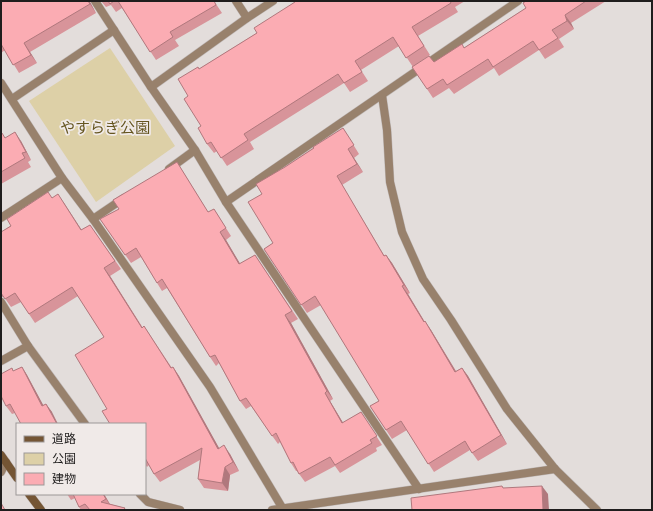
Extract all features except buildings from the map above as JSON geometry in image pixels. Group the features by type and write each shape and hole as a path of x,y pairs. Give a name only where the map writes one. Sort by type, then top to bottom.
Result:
{"street":[{"path":"95,1 151,87 195,150 226,202 419,489"},
{"path":"236,1 247,18"},
{"path":"151,87 273,1"},
{"path":"226,202 518,1"},
{"path":"12,99 114,30"},
{"path":"1,83 62,178 93,219 210,387 283,509"},
{"path":"382,96 387,130 390,182 402,232 423,279 451,320 507,409 555,469 597,510"},
{"path":"163,172 195,150"},
{"path":"1,218 62,178"},
{"path":"93,219 132,193"},
{"path":"1,302 28,346 84,423"},
{"path":"1,361 28,346"},
{"path":"1,455 16,477"},
{"path":"1,472 6,462"},
{"path":"272,510 555,469"},
{"path":"30,495 41,510"},
{"path":"141,495 148,502 180,510"}],"green space":[{"name":"やすらぎ公園","path":"110,48 175,146 96,202 29,101"}]}
